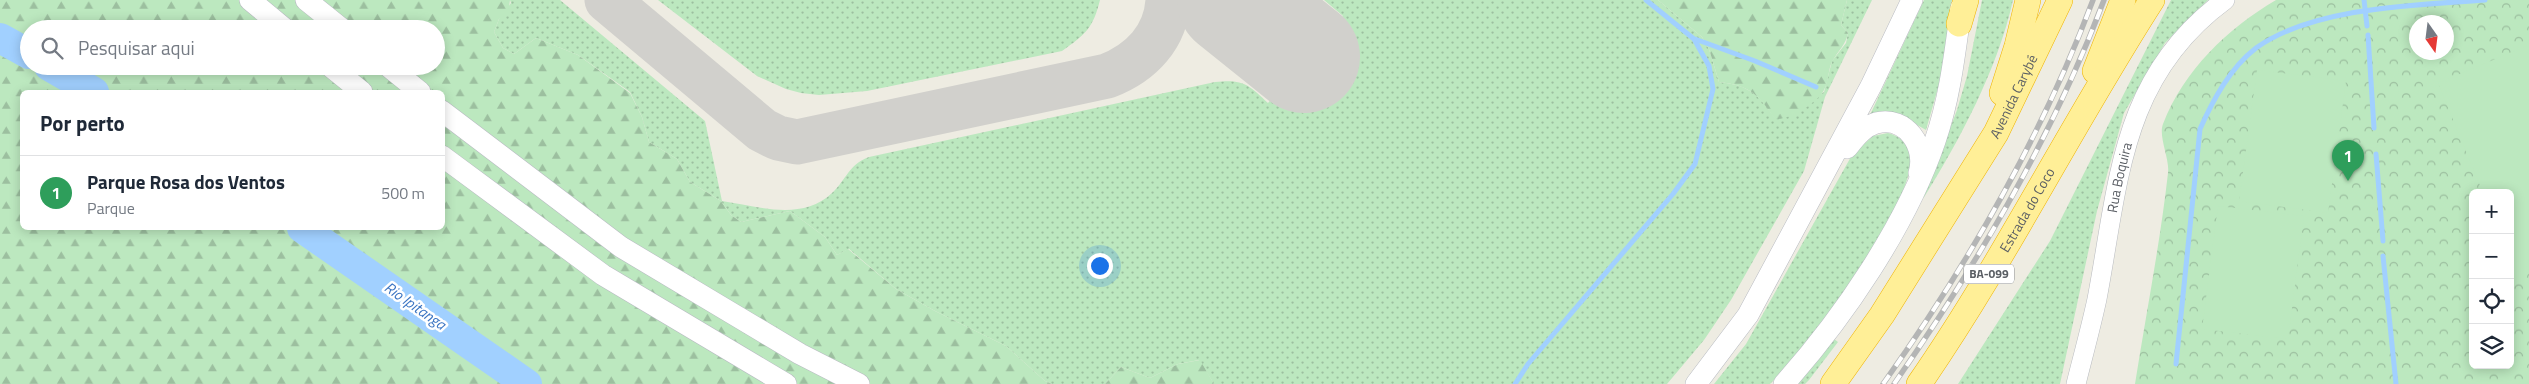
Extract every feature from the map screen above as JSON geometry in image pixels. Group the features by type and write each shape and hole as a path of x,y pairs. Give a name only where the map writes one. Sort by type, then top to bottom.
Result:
{"highway":[{"path":"1833,384 1887,308 1960,190 2005,86 2028,0"},
{"path":"2025,75 2043,0"},
{"name":"Avenida Carybé","path":"1960,190 1996,133 2060,0"},
{"path":"2054,162 2092,79 2123,0"},
{"path":"2054,162 2148,6"},
{"name":"Estrada do Coco","path":"1919,384 1974,299 2054,162"}],"main road":[{"path":"250,0 274,20"},
{"path":"306,0 331,20"},
{"path":"1696,384 1748,315 1871,86 1912,0"},
{"path":"1784,384 1834,323 1868,274 1914,190 1935,141 1951,75 1962,8"},
{"path":"341,75 360,90"},
{"path":"399,75 418,90"},
{"path":"445,113 621,247 800,354 859,384"},
{"path":"1824,175 1860,133 1878,123 1888,122 1905,128 1917,143 1921,160 1914,190"},
{"path":"445,158 603,274 786,384"}],"street":[{"name":"Rua Boquira","path":"2076,384 2097,300 2118,174 2131,127 2160,67 2197,23 2225,0"}],"green space":[{"path":"0,0 510,0 508,15 499,19 494,32 503,48 514,54 536,38 578,55 630,93 642,117 649,142 677,159 690,182 721,201 731,215 741,222 790,211 825,237 837,255 848,249 896,289 935,311 1006,346 1045,381 1052,384 0,384"},
{"path":"510,0 560,0 705,121 722,201 779,210 793,210 820,202 837,188 856,164 869,157 1215,82 1239,82 1250,87 1268,103 1343,16 1324,0 1658,0 1702,37 1709,49 1719,82 1729,83 1752,92 1775,118 1793,114 1824,92 1832,61 1846,43 1848,33 1841,25 1847,0 1872,0 1825,97 1804,171 1731,300 1704,340 1667,384 1214,384 1199,360 1178,364 1150,378 1121,367 1105,384 1052,384 1045,381 1006,346 935,311 896,289 849,249 837,255 825,237 790,211 741,222 731,215 721,201 690,182 677,159 649,142 642,117 630,92 578,55 536,38 514,54 503,48 494,32 499,19 511,3"},
{"path":"658,0 1100,0 1087,30 1062,51 867,91 819,95 786,89 757,76"},
{"path":"1658,0 1847,0 1841,25 1848,33 1844,44 1831,63 1826,86 1821,95 1794,114 1775,119 1752,92 1729,83 1719,82 1709,49 1702,37"},
{"path":"1924,0 1952,0 1940,81 1926,130 1898,114 1870,115"},
{"path":"1982,0 2013,0 1988,77 1951,153 1923,199 1957,110 1967,76"},
{"path":"2171,0 2208,0 2165,43 2124,113 2097,211 2060,384 1958,384 2050,241"},
{"path":"2276,0 2529,0 2529,384 2135,384 2168,173 2162,135 2163,124 2172,104 2195,69 2224,38"},
{"path":"2529,45 2529,265 2515,271 2514,269 2514,189 2481,189 2438,83"},
{"path":"2257,70 2346,81 2328,213 2239,201"},
{"path":"1888,133 1900,138 1908,147 1910,156 1907,178 1896,207 1878,240 1832,309 1770,384 1714,384 1746,344 1852,155 1873,136"},
{"path":"2218,206 2304,216 2288,339 2202,329"},
{"path":"1834,339 1838,342 1809,380 1805,384 1797,384"},
{"path":"1200,360 1214,384 1105,384 1121,367 1150,378 1178,364"}],"waterway":[{"path":"1515,384 1528,364 1673,194 1695,164 1713,89 1709,66 1694,39 1646,0"},
{"path":"2364,0 2367,26"},
{"path":"2176,364 2200,129 2217,96 2238,65 2256,48 2279,34 2336,16 2366,10 2485,0"},
{"path":"2368,35 2374,128"},
{"name":"Rio Ipitanga","path":"0,38 20,49"},
{"path":"1695,39 1755,61 1816,87"},
{"name":"Rio Ipitanga","path":"65,75 91,90"},
{"path":"2376,154 2383,241"},
{"name":"Rio Ipitanga","path":"305,230 527,384"},
{"path":"2383,256 2396,384"}],"taxiway":[{"path":"607,0 762,130 778,138 797,142 1107,76 1131,64 1150,47 1162,26 1168,0"}],"runway":[{"path":"1233,0 1304,57"}],"railway":[{"path":"1883,384 1944,293 2000,199 2050,101 2073,51 2093,0"},
{"path":"1894,384 1955,293 2011,198 2061,101 2084,51 2104,0"}],"place":[{"name":"Parque Rosa dos Ventos","path":"2348,181"}]}
